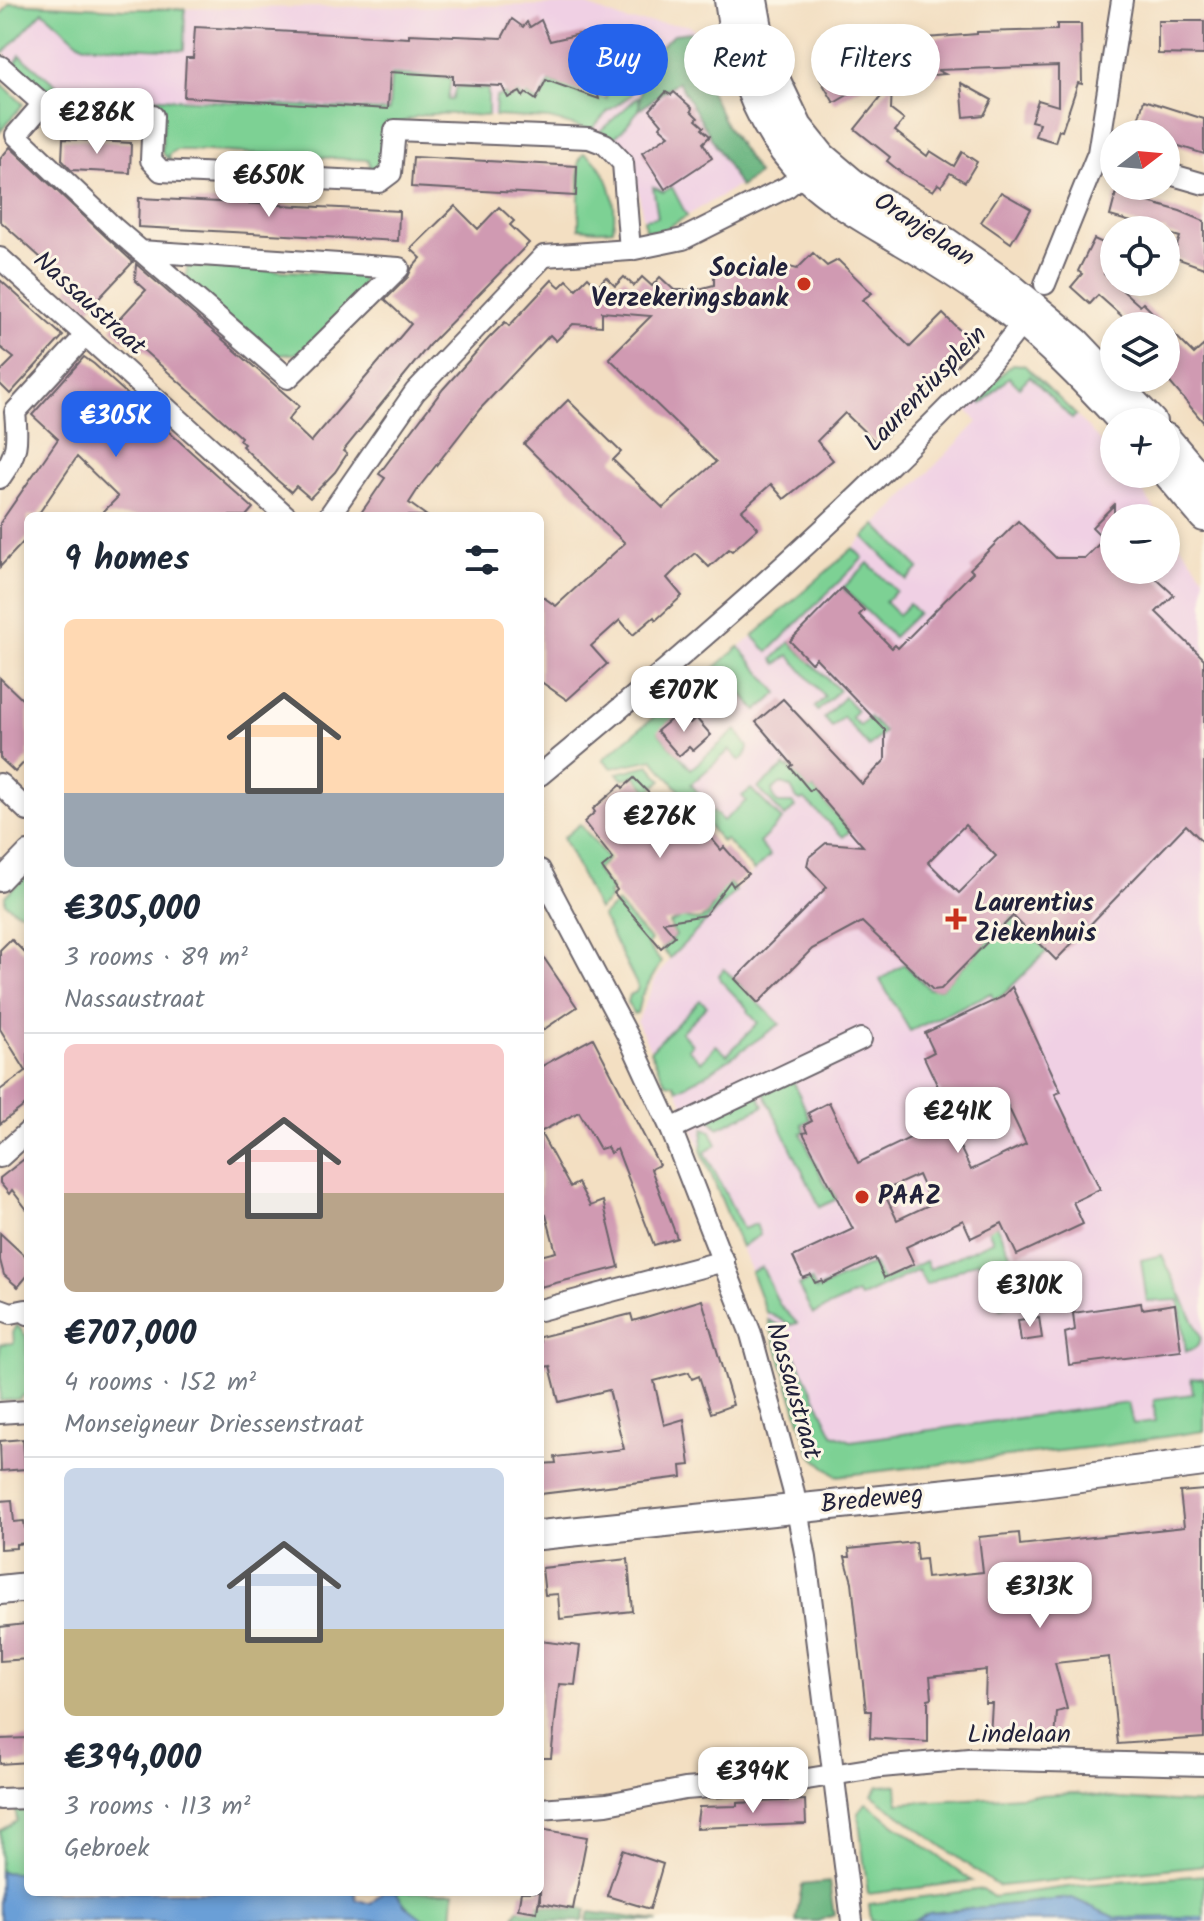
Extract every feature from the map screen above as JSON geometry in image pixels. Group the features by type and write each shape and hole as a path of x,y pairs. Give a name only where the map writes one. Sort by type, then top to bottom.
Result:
{"street":[{"name":"Oranjelaan","path":"729,0 748,86 771,132 814,166"},
{"name":"Oranjelaan","path":"753,0 760,39 777,83 814,166 838,201 998,304 1033,305 1076,342 1139,408"},
{"name":"Laurentiusplein","path":"1110,120 1122,0"},
{"path":"0,66 43,104 70,113 153,116 151,160 161,171 379,182 391,173 395,130 589,138 605,144 623,163 630,250"},
{"path":"43,104 16,135 140,251 288,378 399,268 140,251"},
{"path":"332,512 415,392 544,256 630,250 683,239 787,187 814,166"},
{"name":"Laurentiusplein","path":"544,772 747,599 853,501 1006,344 1033,305 1100,167"},
{"path":"1180,177 1204,184"},
{"name":"Nassaustraat","path":"0,258 282,512"},
{"name":"Oranjelaan","path":"1033,305 1077,371 1110,408"},
{"path":"0,478 11,463 18,443 15,412 85,336"},
{"path":"1180,455 1204,483"},
{"path":"1180,488 1204,517"},
{"path":"0,784 24,807"},
{"path":"0,881 24,856"},
{"name":"Nassaustraat","path":"544,878 631,1042 671,1129 742,1307 761,1369 797,1508 809,1576 852,1921"},
{"path":"671,1129 861,1039"},
{"path":"0,1157 24,1136"},
{"path":"544,1309 724,1261"},
{"path":"0,1309 11,1313 24,1311"},
{"path":"0,1413 24,1411"},
{"name":"Bredeweg","path":"544,1535 1026,1485 1204,1462"},
{"path":"0,1590 24,1587"},
{"name":"Lindelaan","path":"544,1809 607,1804 685,1789 969,1759 1204,1765"},
{"path":"0,1799 24,1798"}],"shaded area":[{"path":"10,3 123,9 585,5 627,21 684,25 684,96 712,96 726,125 758,174 661,231 645,230 630,161 613,138 600,131 549,119 425,113 398,122 383,135 381,167 369,159 164,123 47,95 0,50 0,16"},
{"name":"Laurentius Ziekenhuis","path":"1012,364 1024,365 1100,441 1100,488 1140,488 1151,504 1100,504 1100,584 1180,584 1180,544 1204,576 1204,1431 1104,1446 836,1476 811,1455 766,1312 741,1247 677,1090 674,1084 666,1083 637,1022 655,980 670,958 754,871 725,839 722,842 633,734 753,636 853,548 978,422 967,410"}],"green space":[{"path":"10,3 185,9 184,50 85,45 43,11 4,53 0,50 0,16"},
{"path":"684,33 684,91 678,81 668,88 668,40 674,34"},
{"path":"20,55 70,93 389,111 391,74 451,78 448,100 452,100 456,87 488,89 488,116 445,113 408,120 383,135 381,167 370,172 367,170 370,165 368,160 189,150 176,150 168,155 172,163 162,153 163,125 158,115 71,103 47,95 15,64"},
{"path":"0,82 23,104 0,132"},
{"path":"550,82 568,87 568,96 607,99 607,96 630,96 608,111 591,130 549,119 495,116 496,97 505,94 509,99 518,94 523,100 527,95 539,103"},
{"path":"639,96 639,110 620,132 613,138 600,131"},
{"path":"640,96 658,96 639,110"},
{"path":"687,96 712,96 726,125 758,174 740,187"},
{"path":"584,153 600,167 610,186 614,208 613,229 579,228 579,161"},
{"path":"653,187 663,192 672,187 687,216 661,231 645,230 644,219 658,217"},
{"path":"187,266 363,275 360,295 304,353 266,356 186,283"},
{"path":"1012,364 1024,365 1076,415 1072,419 1030,376 1019,387 1009,377 982,404 978,399"},
{"path":"876,525 919,568 907,580 864,537"},
{"path":"853,548 863,558 768,652 753,636"},
{"path":"868,563 896,591 885,602 898,615 909,604 918,613 893,637 843,588"},
{"path":"790,642 839,690 818,711 815,707 825,697 789,655 777,664 773,659"},
{"path":"739,647 778,693 757,711 732,682 720,692 706,675"},
{"path":"695,683 703,693 658,732 691,769 736,730 748,747 740,761 730,750 691,784 701,797 695,809 653,759 612,768 603,759"},
{"path":"844,697 857,710 851,717 860,726 869,717 884,732 869,747 843,717 832,727 824,718"},
{"path":"649,765 662,780 649,792 636,776 622,779 617,773"},
{"path":"785,766 790,767 810,790 813,788 850,831 843,837 804,799 797,799 791,788 781,783 772,790 774,799 778,803 792,803 795,807 785,817 758,788"},
{"path":"751,789 782,820 759,843 770,856 754,871 725,839 722,842 700,815 705,809 709,814 713,811 723,821 746,801 742,796"},
{"path":"580,824 608,859 596,870 612,890 608,894 611,898 598,910 563,838"},
{"path":"722,875 736,891 670,958 662,949 676,935 669,924 683,917 693,920 707,915"},
{"path":"24,877 24,912 5,903 5,896"},
{"path":"617,903 651,941 647,945 661,962 641,997 637,1013 633,1014 628,1002 638,987 602,916"},
{"path":"1013,917 1047,951 1002,996 994,1000 991,993 910,1031 880,980 904,964 929,989 940,989"},
{"path":"724,969 780,1024 704,1076 677,1090 674,1084 666,1083 650,1051 700,1000 707,1006 681,1032 692,1044 688,1049 701,1062 716,1045 727,1055 758,1023 721,981 719,975"},
{"path":"793,1080 810,1120 802,1124 805,1131 801,1133 827,1188 831,1187 837,1199 820,1207 764,1093"},
{"path":"758,1094 764,1106 718,1128 709,1117"},
{"path":"704,1128 711,1131 717,1145 705,1152 743,1229 756,1224 760,1235 741,1247 701,1150"},
{"path":"991,1214 1030,1295 1001,1309 978,1261 926,1285 918,1270 860,1298 857,1294 813,1314 798,1286 811,1280 816,1290 873,1264 883,1281 926,1261 930,1269 993,1241 983,1217"},
{"path":"1162,1255 1201,1337 1198,1345 1186,1351 1179,1300 1147,1302 1141,1260"},
{"path":"762,1267 779,1304 797,1323 791,1325 766,1312 751,1272"},
{"path":"768,1320 785,1328 783,1330 833,1434 851,1441 1128,1403 1133,1424 1155,1421 1154,1399 1193,1394 1191,1379 1204,1378 1204,1431 1104,1446 836,1476 811,1455"},
{"path":"17,1325 24,1334 24,1395 19,1399 0,1401 0,1344 14,1343 13,1333"},
{"path":"897,1785 898,1803 1074,1793 1204,1804 1204,1865 1000,1886 872,1795 878,1786"},
{"path":"866,1803 972,1881 868,1894 858,1813"},
{"path":"16,1810 24,1810 24,1874 0,1872 0,1831 17,1821"},
{"path":"1204,1875 1204,1917 1116,1918 1071,1898 929,1913 914,1921 871,1921 869,1904 983,1889 993,1897 1083,1885"},
{"path":"829,1882 834,1915 818,1921 796,1921 802,1885"},
{"path":"399,1896 454,1896 452,1921 425,1919 408,1908"},
{"path":"538,1905 586,1910 583,1921 512,1921 518,1909"},
{"path":"590,1912 597,1913 658,1921 587,1921"}],"water":[{"path":"0,1872 24,1874 24,1896 356,1896 356,1899 371,1904 378,1896 399,1896 405,1905 426,1921 0,1921"},
{"path":"1072,1898 1116,1918 1204,1917 1204,1921 914,1921 929,1913"}],"building":[{"path":"512,19 523,27 527,22 530,27 541,20 550,41 568,37 568,88 546,80 536,100 526,93 523,97 520,92 508,98 502,86 453,84 453,76 390,72 388,109 184,97 186,58 193,58 195,27 409,38 409,34 502,38"},
{"path":"1158,21 1204,21 1204,55 1158,54"},
{"path":"1057,24 1081,24 1082,84 1078,83 1062,131 1059,130 1055,142 1035,136 1039,123 1031,121 1038,100 1058,106 1058,66 940,70 940,37 977,32 1057,30"},
{"path":"961,83 992,100 984,115 964,117"},
{"path":"674,92 692,108 691,111 698,118 696,120 710,136 703,143 712,158 665,189 642,153 669,135 650,110 662,96"},
{"path":"830,96 846,96 834,103"},
{"path":"882,96 892,96 891,110 904,120 895,131 927,156 930,151 954,166 962,152 977,162 965,182 950,173 933,191 903,174 887,161 890,157 855,129"},
{"path":"1144,100 1204,119 1204,154 1180,146 1180,120 1138,120"},
{"path":"63,139 131,143 130,173 71,170 62,160"},
{"path":"10,147 133,262 89,309 67,289 71,285 0,221 0,159"},
{"path":"413,157 577,166 576,196 411,187"},
{"path":"1001,192 1031,209 1011,243 981,222"},
{"path":"139,198 399,211 398,241 138,227"},
{"path":"1114,200 1141,200 1204,221 1204,268 1180,259 1180,216 1110,216"},
{"path":"455,206 478,229 499,207 514,221 510,225 529,243 429,345 343,451 347,454 335,472 310,498 296,486 291,492 242,446 241,437 229,426 132,340 125,341 111,328 146,290 135,280 136,264 299,406 288,420 311,442 411,324 385,300 408,277 421,258 411,249"},
{"path":"1094,239 1100,242 1100,296 1129,296 1152,312 1117,312 1098,295 1090,304 1071,287 1082,274 1078,271"},
{"path":"813,253 827,266 838,260 872,293 862,300 910,347 943,314 976,346 884,439 881,435 875,442 845,413 817,441 833,460 784,499 771,484 742,510 758,528 709,567 695,553 676,569 667,578 682,596 656,620 654,617 633,635 620,620 591,646 607,664 567,700 544,684 544,598 556,606 625,543 524,444 568,400 621,452 613,460 663,508 716,462 609,358 651,316 602,312 602,326 573,324 556,341 550,335 480,409 420,486 409,503 421,512 362,512 385,478 379,474 443,389 505,322 509,326 552,280 560,287 567,280 576,289 588,277 597,286 606,277 615,286 624,277 634,286 642,277 652,286 660,277 674,290 695,290 714,285 714,266 778,264 797,269"},
{"path":"0,280 63,336 10,394 0,384 0,372 14,358 0,347"},
{"path":"1180,340 1194,354 1204,345 1204,423 1178,392"},
{"path":"84,357 253,508 250,512 103,512 118,497 77,457 40,512 24,512 24,541 0,567 0,523 58,439 32,415"},
{"path":"1100,519 1100,535 1092,527"},
{"path":"1018,521 1056,558 1085,558 1100,543 1100,584 1162,584 1174,595 1156,612 1204,659 1204,843 1186,825 1056,960 1013,916 941,989 933,990 862,922 812,949 758,1003 735,979 827,887 807,866 809,857 826,843 863,846 813,788 810,791 790,767 793,765 756,722 783,699 862,784 885,760 885,730 816,658 811,663 790,641 842,588 864,610 859,615 892,648 895,645 898,648","holes":["965,825 996,856 959,893 928,862"]},
{"path":"0,678 24,701 24,762 15,772 0,758"},
{"path":"680,712 690,723 696,718 711,735 693,751 689,747 679,756 657,731"},
{"path":"634,778 667,812 678,803 687,814 689,812 721,850 724,847 748,874 733,886 730,881 705,915 663,922 675,936 661,948 614,893 617,890 602,868 613,859 584,822 595,812 593,809"},
{"path":"11,939 24,952 24,1068 0,1029 0,950"},
{"path":"544,958 577,1007 544,1029"},
{"path":"1012,987 1061,1092 1055,1094 1100,1189 1073,1202 1083,1224 1017,1255 1002,1223 971,1238 963,1220 906,1247 914,1264 884,1278 875,1258 823,1283 822,1280 815,1283 811,1275 803,1278 793,1257 853,1229 803,1133 807,1132 804,1125 812,1121 808,1113 829,1102 858,1163 947,1120 971,1170 1026,1144 1006,1102 956,1125 924,1057 934,1052 925,1033 1002,997","holes":["918,1175 931,1204 897,1220 883,1191"]},
{"path":"593,1038 659,1165 651,1169 677,1238 654,1245 617,1149 610,1153 607,1147 600,1149 579,1112 544,1130 544,1065"},
{"path":"24,1072 24,1106 0,1124 0,1090"},
{"path":"544,1139 570,1187 578,1183 590,1206 603,1201 619,1267 544,1286 544,1255 556,1252 546,1215"},
{"path":"24,1159 24,1206 12,1190 9,1194 0,1183 0,1178"},
{"path":"0,1233 24,1255 24,1280 18,1287 4,1275 0,1260"},
{"path":"702,1300 733,1405 711,1413 699,1376 692,1379 689,1372 654,1381 664,1425 684,1419 690,1465 681,1466 682,1477 544,1494 544,1464 556,1463 555,1457 624,1449 609,1390 559,1402 550,1366 544,1367 544,1336 631,1314 633,1321"},
{"path":"1141,1303 1142,1309 1175,1304 1181,1351 1069,1365 1065,1333 1075,1330 1073,1313"},
{"path":"1039,1317 1042,1338 1021,1341 1018,1320"},
{"path":"23,1439 24,1469 1,1471 0,1441"},
{"path":"1204,1490 1204,1738 1118,1744 1109,1657 1055,1663 1067,1709 1057,1712 1055,1741 990,1737 992,1703 985,1703 986,1670 930,1676 932,1698 928,1699 928,1742 870,1738 871,1711 866,1711 852,1582 845,1557 850,1557 849,1549 915,1542 917,1560 925,1559 927,1578 983,1572 979,1537 1019,1533 1020,1545 1184,1527 1180,1492"},
{"path":"12,1500 14,1522 24,1521 24,1543 16,1544 16,1548 0,1549 0,1501"},
{"path":"628,1559 632,1611 560,1619 558,1594 545,1595 544,1568"},
{"path":"24,1624 24,1659 0,1661 0,1627"},
{"path":"544,1642 580,1646 575,1685 559,1684 551,1758 544,1758"},
{"path":"24,1738 24,1762 0,1764 0,1739"},
{"path":"805,1800 806,1824 696,1828 699,1807"},
{"path":"544,1830 587,1837 573,1909 540,1903 540,1896 544,1896"},
{"path":"622,1850 663,1864 650,1909 607,1896"},
{"path":"520,1896 539,1896 537,1912 518,1909"}],"place":[{"name":"Sociale Verzekeringsbank","path":"804,284"},
{"name":"Laurentius Ziekenhuis","path":"956,919"},
{"name":"PAAZ","path":"862,1197"}]}
